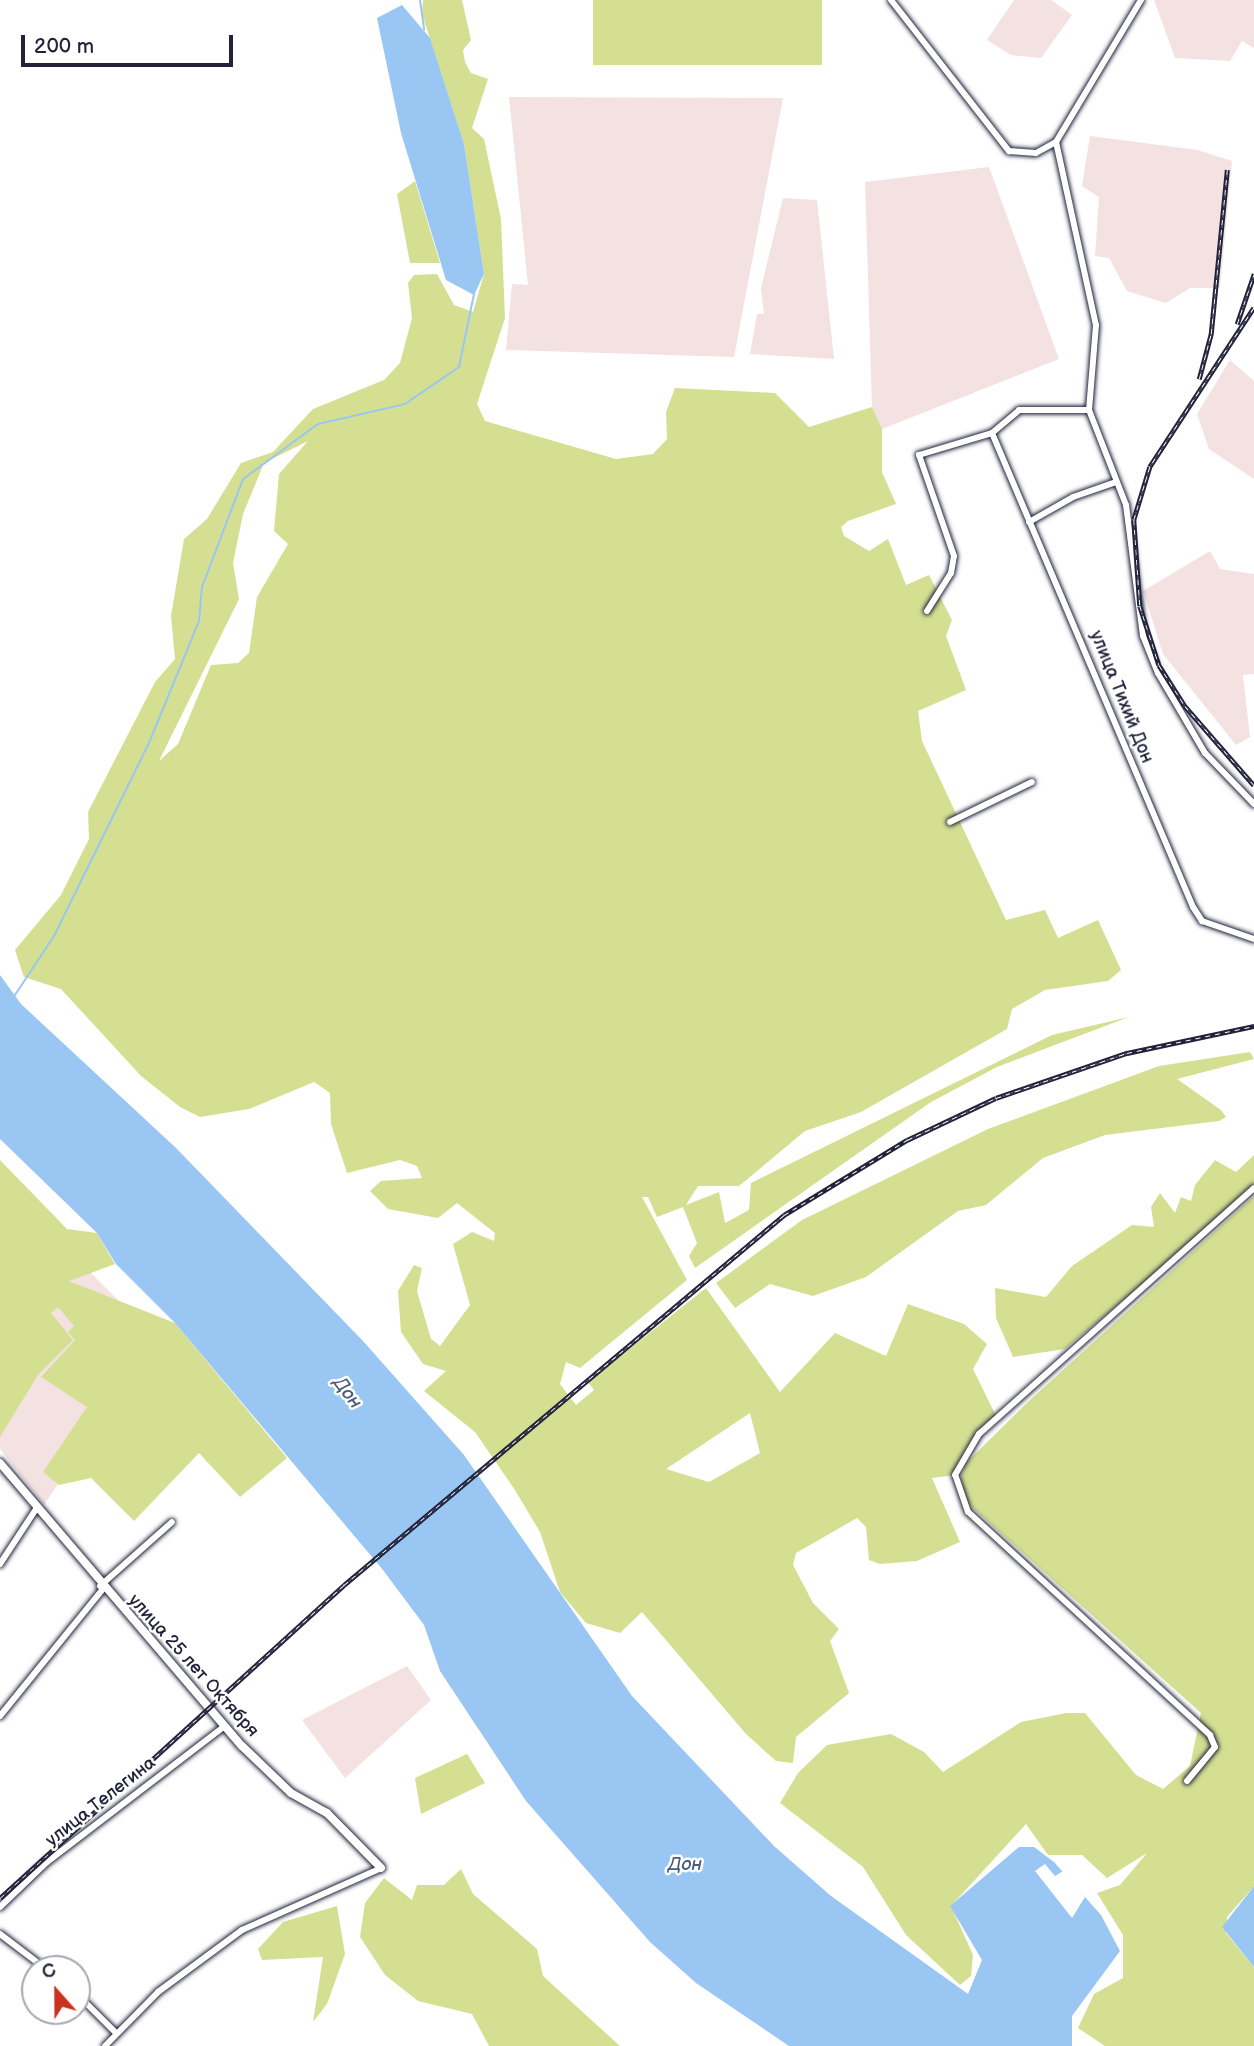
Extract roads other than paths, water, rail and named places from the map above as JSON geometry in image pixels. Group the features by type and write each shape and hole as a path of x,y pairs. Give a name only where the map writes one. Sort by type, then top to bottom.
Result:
{"street":[{"path":"891,0 1009,151 1036,153 1056,142 1141,0"},
{"path":"1056,142 1096,325 1096,385 1089,410 1130,518 1143,636 1158,673 1205,753 1254,804"},
{"path":"927,611 951,573 954,556 919,455 992,433 1019,410 1089,410"},
{"name":"улица Тихий Дон","path":"992,433 1193,907 1202,921 1254,939"},
{"path":"1029,522 1073,497 1116,482"},
{"path":"950,822 1032,782"},
{"path":"1187,1781 1215,1747 1210,1735 968,1512 955,1475 979,1434 1254,1188"},
{"name":"улица 25 лет Октября","path":"0,1463 102,1587 225,1726 291,1793 327,1813 381,1868"},
{"path":"0,1564 36,1509"},
{"path":"0,1716 102,1587 172,1522"},
{"name":"улица Телегина","path":"0,1907 47,1862 225,1726"},
{"path":"105,2046 114,2032 242,1930 381,1868"},
{"path":"0,1934 28,1955"},
{"path":"91,2008 114,2032"}],"water":[{"path":"402,5 430,38 464,144 484,274 474,295 446,280 401,133 377,18"},
{"name":"Дон","path":"0,975 21,1004 176,1148 363,1341 464,1455 632,1696 774,1846 831,1896 968,1994 982,1960 950,1906 1019,1847 1034,1847 1054,1862 1101,1915 1120,1951 1072,2016 1072,2046 789,2046 696,1983 650,1942 526,1801 440,1671 424,1625 383,1570 175,1323 116,1264 97,1233 0,1139"},
{"path":"1254,1886 1254,1967 1222,1927"}],"waterway":[{"path":"420,0 424,30"},
{"path":"15,995 54,936 149,743 199,621 202,587 243,479 318,424 405,404 459,367 474,294"}],"railway":[{"path":"1199,379 1211,334 1227,170"},
{"path":"1237,324 1254,274"},
{"path":"1254,308 1150,467 1134,520 1140,606 1159,665 1185,706 1254,785"},
{"path":"0,1898 344,1585 784,1215 907,1140 996,1098 1127,1053 1254,1026"}]}
